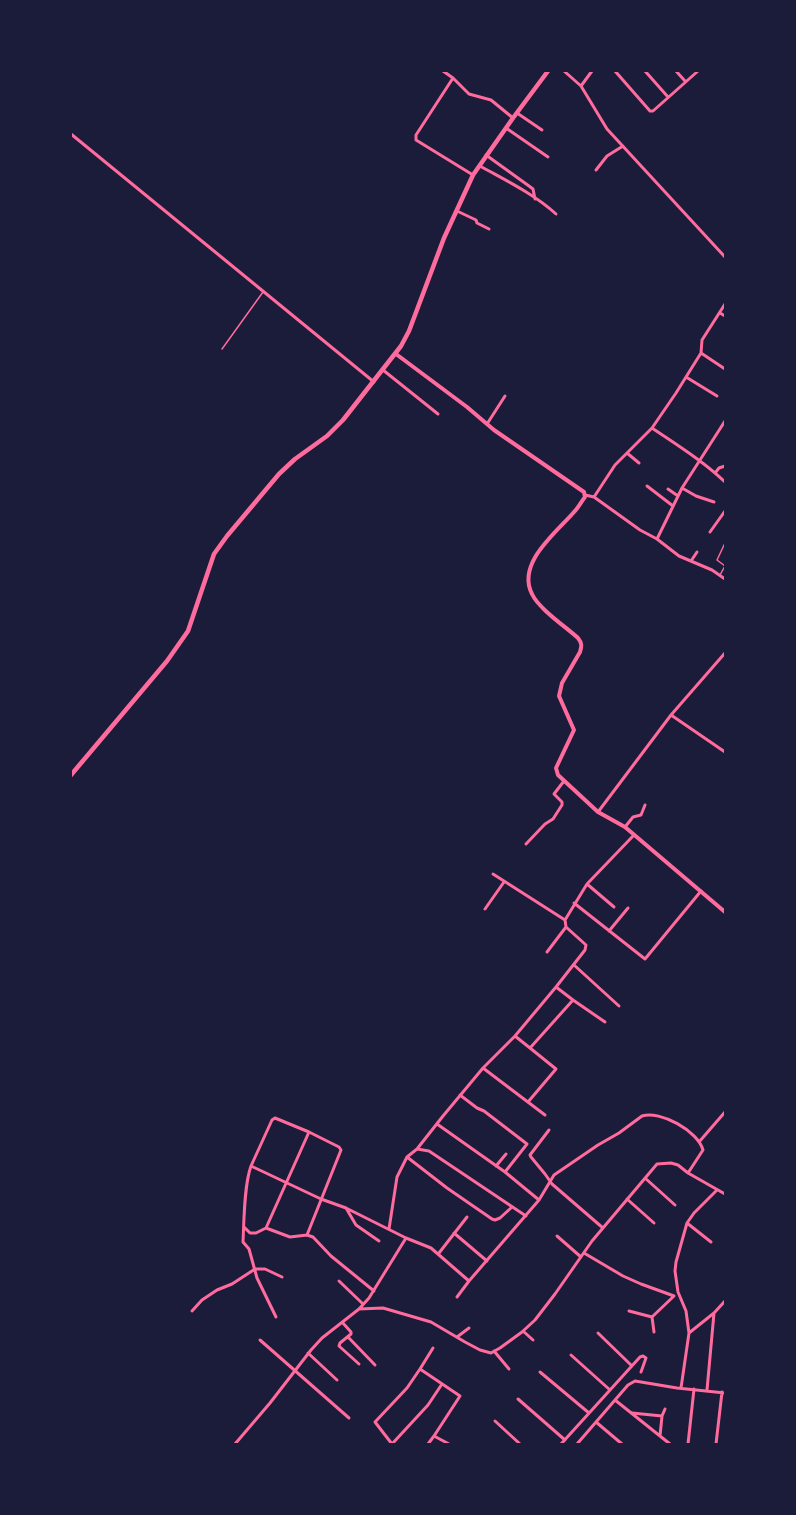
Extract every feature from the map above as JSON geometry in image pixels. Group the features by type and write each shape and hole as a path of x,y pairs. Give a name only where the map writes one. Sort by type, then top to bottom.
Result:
{"main road":[{"path":"71,775 167,662 182,641 188,631 214,554 226,536 279,474 295,459 315,446 336,428 396,354 409,331 437,256 473,175 548,71"}],"street":[{"path":"443,71 453,78 469,94 491,100 513,118"},
{"path":"564,71 581,86 608,129 725,257"},
{"path":"581,86 592,71"},
{"path":"615,71 648,110 653,111 698,71"},
{"path":"645,71 668,97"},
{"path":"676,71 685,81"},
{"path":"453,78 416,135 416,140 473,175"},
{"path":"517,112 542,130"},
{"path":"506,128 548,157"},
{"path":"71,134 374,382"},
{"path":"596,170 606,156 623,146"},
{"path":"486,155 529,186 532,189 534,199"},
{"path":"480,166 556,214"},
{"path":"456,211 476,220 477,223 490,230"},
{"path":"594,497 615,464 652,428 701,353 702,340 725,304"},
{"path":"720,313 725,316"},
{"path":"701,353 725,369"},
{"path":"396,354 467,407 487,424 584,492 585,495 594,497 640,530 657,539 679,556 706,567 725,579"},
{"path":"383,370 438,414"},
{"path":"686,377 717,396"},
{"path":"487,424 505,396"},
{"path":"657,539 682,488 725,421"},
{"path":"652,428 699,460 725,482"},
{"path":"627,453 639,463"},
{"path":"715,473 719,468 725,466"},
{"path":"647,486 673,506"},
{"path":"682,488 696,496 714,502"},
{"path":"668,489 678,496"},
{"path":"585,495 574,512 538,553 532,564 529,581 532,594 541,605 578,638 582,648 560,690 560,700 574,730 556,768 558,775 598,812 625,827 725,912"},
{"path":"710,532 725,511"},
{"path":"691,561 697,552"},
{"path":"598,812 671,715 725,653"},
{"path":"671,715 725,752"},
{"path":"526,844 546,823 553,819 562,805 562,802 554,794 564,781"},
{"path":"625,827 633,817 641,815 645,805"},
{"path":"389,1229 397,1177 407,1157 417,1149 483,1068 515,1036 585,950 586,945 566,927 565,920 587,884 634,835"},
{"path":"494,874 504,882 565,920"},
{"path":"485,910 504,882"},
{"path":"587,884 614,907"},
{"path":"574,903 645,959 701,891"},
{"path":"609,931 628,908"},
{"path":"547,952 566,927"},
{"path":"574,965 619,1006"},
{"path":"556,987 605,1022"},
{"path":"530,1048 573,1000"},
{"path":"515,1036 556,1070 528,1102"},
{"path":"483,1068 545,1115"},
{"path":"460,1095 488,1114 526,1144 525,1148 505,1172"},
{"path":"699,1142 725,1112"},
{"path":"457,1297 539,1200 551,1183 556,1172 646,1115 657,1115 678,1125 699,1142 703,1150 688,1172"},
{"path":"276,1317 256,1278 249,1249 243,1242 249,1172 272,1120 275,1118 335,1144 341,1150 307,1235"},
{"path":"437,1124 505,1172 539,1200"},
{"path":"549,1130 530,1154 551,1183 603,1228"},
{"path":"244,1227 250,1233 256,1233 266,1228 309,1132"},
{"path":"417,1149 429,1151 526,1216"},
{"path":"496,1166 506,1154"},
{"path":"407,1157 447,1188 492,1219 495,1220 500,1218 512,1207"},
{"path":"359,1309 382,1308 431,1322 480,1350 494,1352 523,1331 549,1303 603,1228 655,1165 659,1163 674,1164 725,1194"},
{"path":"251,1166 321,1199 346,1208 406,1238 426,1245 439,1253 470,1281"},
{"path":"645,1178 675,1205"},
{"path":"681,1388 689,1333 686,1311 678,1292 675,1270 687,1223 694,1213 717,1190"},
{"path":"627,1199 654,1223"},
{"path":"346,1208 356,1224 380,1241"},
{"path":"439,1253 467,1218"},
{"path":"687,1223 711,1242"},
{"path":"266,1228 290,1237 307,1235 313,1237 331,1256 374,1291"},
{"path":"454,1233 487,1261"},
{"path":"558,1236 581,1257"},
{"path":"235,1444 308,1353 322,1338 359,1309 374,1291 406,1238"},
{"path":"584,1253 623,1276 674,1296"},
{"path":"192,1311 202,1300 217,1290 232,1284 255,1269 265,1269 282,1278"},
{"path":"339,1281 363,1304"},
{"path":"652,1317 678,1292"},
{"path":"689,1333 714,1313 725,1301"},
{"path":"629,1310 652,1317"},
{"path":"707,1390 714,1313"},
{"path":"652,1317 654,1332"},
{"path":"342,1322 351,1334 340,1343 339,1346 359,1364"},
{"path":"457,1337 469,1328"},
{"path":"523,1331 533,1340"},
{"path":"598,1333 632,1366"},
{"path":"348,1337 375,1365"},
{"path":"260,1340 349,1418"},
{"path":"433,1348 407,1388 375,1422 392,1444 428,1405 442,1384"},
{"path":"494,1352 509,1369"},
{"path":"308,1353 337,1380"},
{"path":"571,1355 610,1390"},
{"path":"561,1444 641,1356 645,1357 641,1372"},
{"path":"420,1369 460,1396 428,1444"},
{"path":"540,1372 589,1413"},
{"path":"577,1444 628,1385 636,1381 681,1388 724,1392 716,1444"},
{"path":"688,1444 694,1389"},
{"path":"518,1399 565,1440"},
{"path":"615,1400 670,1444"},
{"path":"660,1436 662,1416 665,1409"},
{"path":"632,1413 662,1416"},
{"path":"495,1421 520,1444"},
{"path":"596,1422 622,1444"},
{"path":"434,1436 450,1444"}],"lane":[{"path":"222,348 263,292"},
{"path":"720,575 725,566 717,560 725,543"}]}
